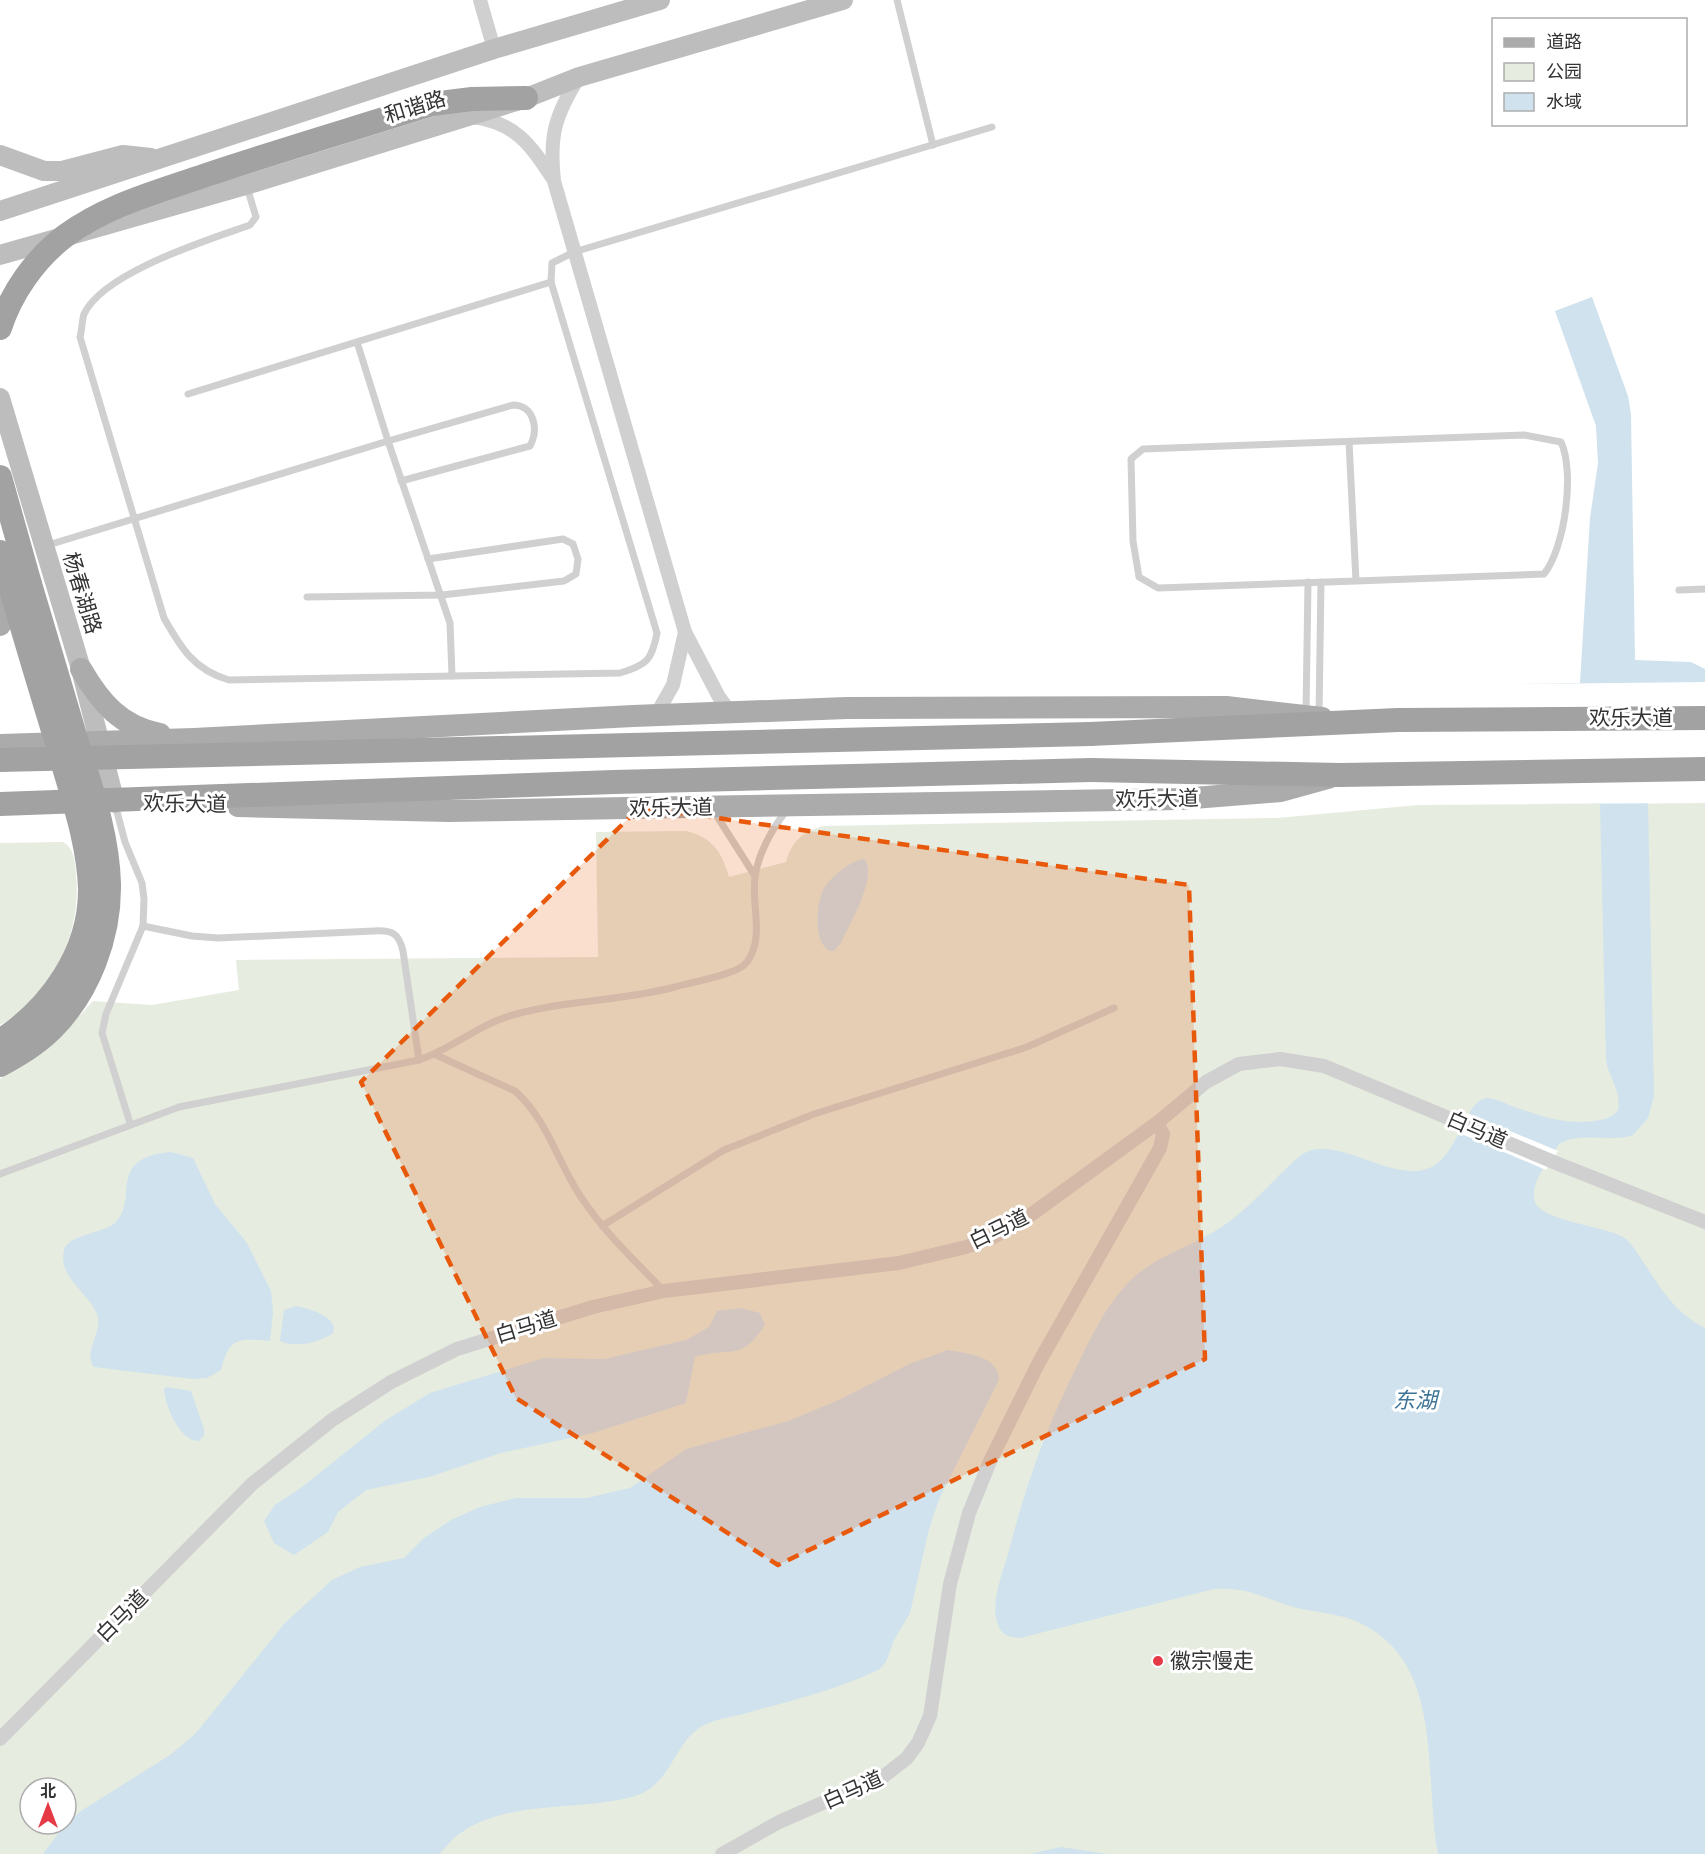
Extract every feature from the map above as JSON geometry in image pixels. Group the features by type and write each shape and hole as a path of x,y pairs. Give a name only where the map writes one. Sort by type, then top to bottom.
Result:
{"highway":[{"path":"0,328 27,274 66,235 106,212 262,156 432,105 456,100 526,98"},
{"path":"0,477 85,769 105,846 109,885 106,922 99,950 87,980 75,1000 42,1038 0,1065"},
{"path":"0,552 75,805 90,888 83,933 75,954 55,991 30,1019 0,1041"},
{"name":"欢乐大道","path":"0,760 1090,734 1322,718 1398,720 1705,718"},
{"name":"欢乐大道","path":"0,804 614,782 1091,770 1340,775 1705,769"}],"main road":[{"name":"和谐路","path":"0,211 494,49 660,0"},
{"name":"和谐路","path":"0,255 246,185 526,98 579,77 843,0"},
{"path":"0,155 44,171 62,171 123,155 159,159"},
{"name":"杨春湖路","path":"0,398 42,547 81,669 115,803"},
{"path":"0,538 78,804"},
{"path":"0,625 7,594"},
{"path":"81,669 94,693 122,720 156,734 194,740"},
{"name":"欢乐大道","path":"0,746 194,740 656,715 847,708 1226,707 1322,718"},
{"name":"欢乐大道","path":"0,804 115,803 449,811 1224,798 1281,791 1340,775"}],"street":[{"path":"480,0 494,49"},
{"path":"579,77 555,121 552,150 554,181 685,632 719,697 730,712"},
{"path":"466,116 498,122 513,130 532,149 554,181"},
{"path":"656,715 673,685 685,632"},
{"name":"白马道","path":"0,1739 252,1484 340,1415 391,1382 457,1349 593,1306 664,1291 899,1263 966,1247 1021,1222 1157,1124 1206,1082 1224,1070 1239,1064 1280,1059 1324,1066 1556,1163 1705,1222"},
{"name":"白马道","path":"722,1854 780,1822 877,1781 894,1770 918,1743 930,1716 950,1584 969,1513 991,1460 1038,1364 1160,1148 1163,1134 1157,1124"}],"lane":[{"path":"897,0 933,145"},
{"path":"246,185 256,217 250,225 151,261 102,294 84,314 80,337 164,618 187,653 207,674 229,680 620,672 639,667 653,655 657,633 551,282 549,270 553,261 574,252 992,127"},
{"path":"188,394 551,282"},
{"path":"357,342 401,482 450,623 452,676"},
{"path":"42,547 513,405 522,405 530,411 535,429 535,437 530,446 401,482"},
{"path":"1524,435 1545,436 1561,442 1567,455 1568,490 1554,561 1544,574 1158,588 1139,578 1132,541 1131,459 1143,449 1349,442 1524,435"},
{"path":"1349,442 1356,581"},
{"path":"308,597 442,596 564,581 576,574 578,559 573,544 563,539 428,559"},
{"path":"1308,582 1322,718"},
{"path":"1321,582 1322,718"},
{"path":"1679,590 1705,589"},
{"path":"115,803 125,842 142,883 143,926 106,1014 102,1033 130,1123"},
{"path":"78,804 125,842"},
{"path":"0,1174 130,1123 179,1107 419,1060 436,1055 487,1024 512,1015 660,990 737,970 748,961 754,945 755,876 776,824 791,806"},
{"path":"711,808 755,876"},
{"path":"143,926 218,939 394,932 398,936 403,951 419,1060"},
{"path":"602,1226 724,1150 814,1114 1027,1047 1114,1008"},
{"path":"436,1055 515,1091 521,1096 534,1110 580,1196 602,1226 664,1291"}],"highlighted area":[{"path":"640,807 1189,885 1205,1359 778,1565 516,1398 361,1082"}],"green space":[{"path":"1705,803 1705,1854 0,1854 0,1079 55,1043 93,1001 152,1005 239,990 236,960 598,957 596,832 686,831 695,834 703,837 715,847 729,877 786,862 791,848 799,838 823,826 1277,818 1419,805"},
{"path":"63,842 72,852 76,875 77,897 68,941 60,961 35,998 0,1025 0,843"}],"water":[{"name":"东湖","path":"1592,297 1628,396 1631,414 1635,660 1691,662 1705,669 1705,803 1648,803 1654,1096 1648,1118 1633,1135 1614,1138 1576,1138 1559,1144 1541,1171 1534,1195 1535,1202 1540,1209 1549,1214 1614,1233 1627,1240 1671,1302 1695,1323 1705,1328 1705,1854 1438,1854 1426,1725 1419,1694 1406,1665 1387,1641 1360,1623 1339,1616 1290,1606 1250,1592 1228,1589 1214,1589 1020,1638 1011,1637 1002,1632 995,1611 1000,1581 1022,1505 1037,1458 1056,1412 1082,1355 1111,1303 1126,1285 1148,1266 1223,1226 1300,1156 1313,1150 1328,1149 1343,1152 1408,1171 1423,1170 1435,1165 1445,1156 1472,1109 1479,1101 1487,1098 1543,1116 1573,1122 1597,1121 1613,1115 1618,1110 1618,1096 1606,1059 1600,804 1518,804 1517,684 1580,683 1590,518 1598,463 1596,426 1555,311"},
{"path":"864,859 868,866 868,876 861,900 841,943 834,951 829,951 820,939 817,922 823,890 841,870"},
{"path":"171,1152 193,1158 215,1204 247,1243 271,1291 273,1312 270,1341 236,1342 228,1351 221,1370 207,1378 193,1379 94,1367 90,1355 98,1327 97,1314 69,1277 63,1260 64,1250 72,1241 115,1223 122,1213 131,1171 138,1162 151,1156"},
{"path":"296,1306 317,1312 327,1318 334,1326 333,1333 307,1343 293,1344 280,1341 284,1310"},
{"path":"741,1308 760,1313 765,1325 756,1337 742,1349 695,1357 686,1403 593,1433 501,1453 429,1477 366,1490 338,1512 328,1532 294,1555 274,1543 264,1521 275,1505 302,1487 386,1420 430,1393 544,1358 604,1359 686,1340 709,1327 717,1311"},
{"path":"948,1350 981,1357 988,1361 993,1365 999,1380 939,1499 929,1529 910,1613 894,1640 886,1662 880,1669 831,1689 704,1725 690,1736 664,1775 647,1791 614,1801 524,1810 502,1815 462,1832 439,1854 43,1854 56,1836 78,1836 78,1814 81,1811 170,1755 196,1733 285,1623 332,1580 360,1567 404,1558 424,1538 451,1520 480,1507 516,1498 587,1498 630,1488 686,1449 788,1421 839,1400 909,1364"},
{"path":"167,1387 191,1391 204,1429 204,1435 199,1441 186,1436 175,1422 165,1396 164,1389"},
{"path":"1061,1847 1108,1854 1030,1854"}],"pier":[{"path":"1705,682 1705,803 1515,804 1514,684"},
{"path":"1467,1113 1558,1151 1546,1170 1457,1132"}],"place":[{"name":"徽宗慢走","path":"1158,1661"}]}
